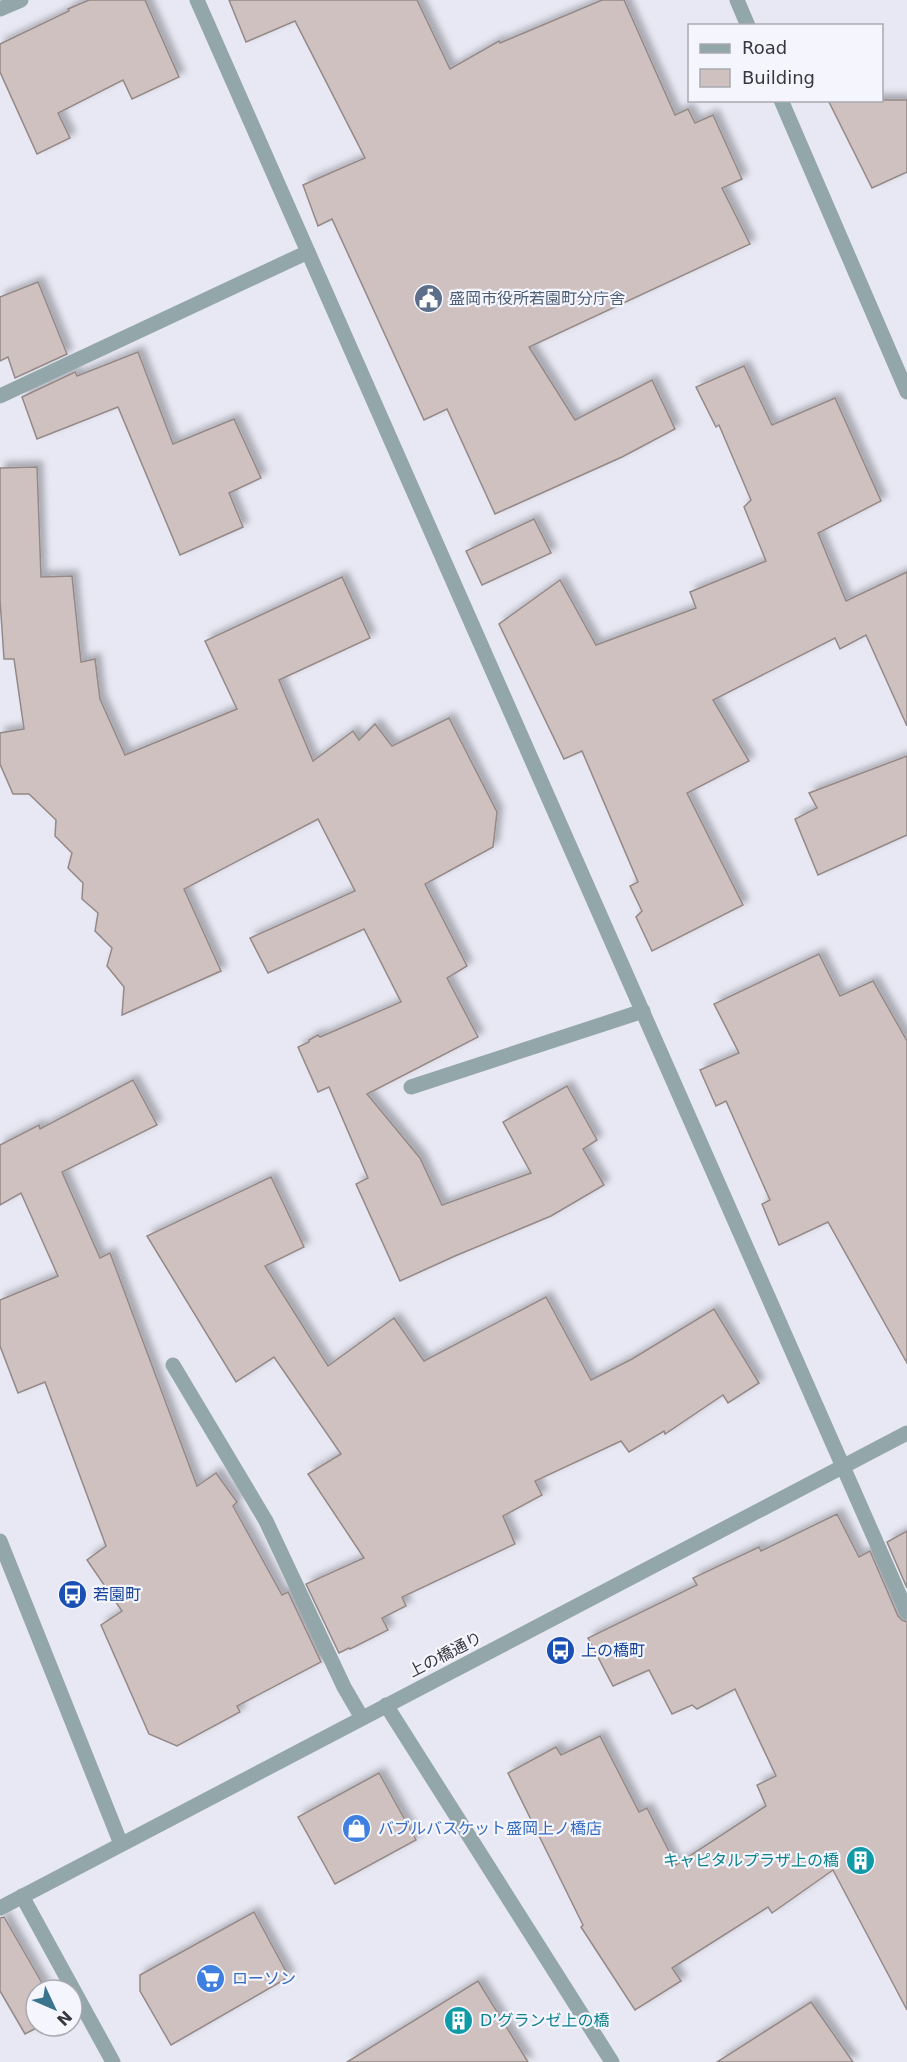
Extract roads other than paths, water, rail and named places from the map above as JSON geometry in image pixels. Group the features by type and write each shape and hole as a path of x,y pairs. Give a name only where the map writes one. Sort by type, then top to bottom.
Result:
{"street":[{"path":"0,9 21,0"},
{"path":"197,0 907,1612"},
{"path":"737,0 747,24"},
{"path":"782,102 907,392"},
{"path":"0,396 308,252"},
{"path":"411,1087 643,1011"},
{"path":"173,1365 266,1521 344,1687 362,1718"},
{"name":"上の橋通り","path":"0,1908 907,1433"},
{"path":"0,1541 121,1844"},
{"path":"386,1706 612,2062"},
{"path":"22,1896 113,2062"}],"place":[{"name":"盛岡市役所若園町分庁舎","path":"428,298"},
{"name":"若園町","path":"72,1594"},
{"name":"上の橋町","path":"560,1650"},
{"name":"バブルバスケット盛岡上ノ橋店","path":"357,1828"},
{"name":"キャピタルプラザ上の橋","path":"860,1860"},
{"name":"ローソン","path":"211,1978"},
{"name":"D’グランゼ上の橋","path":"459,2020"}]}
